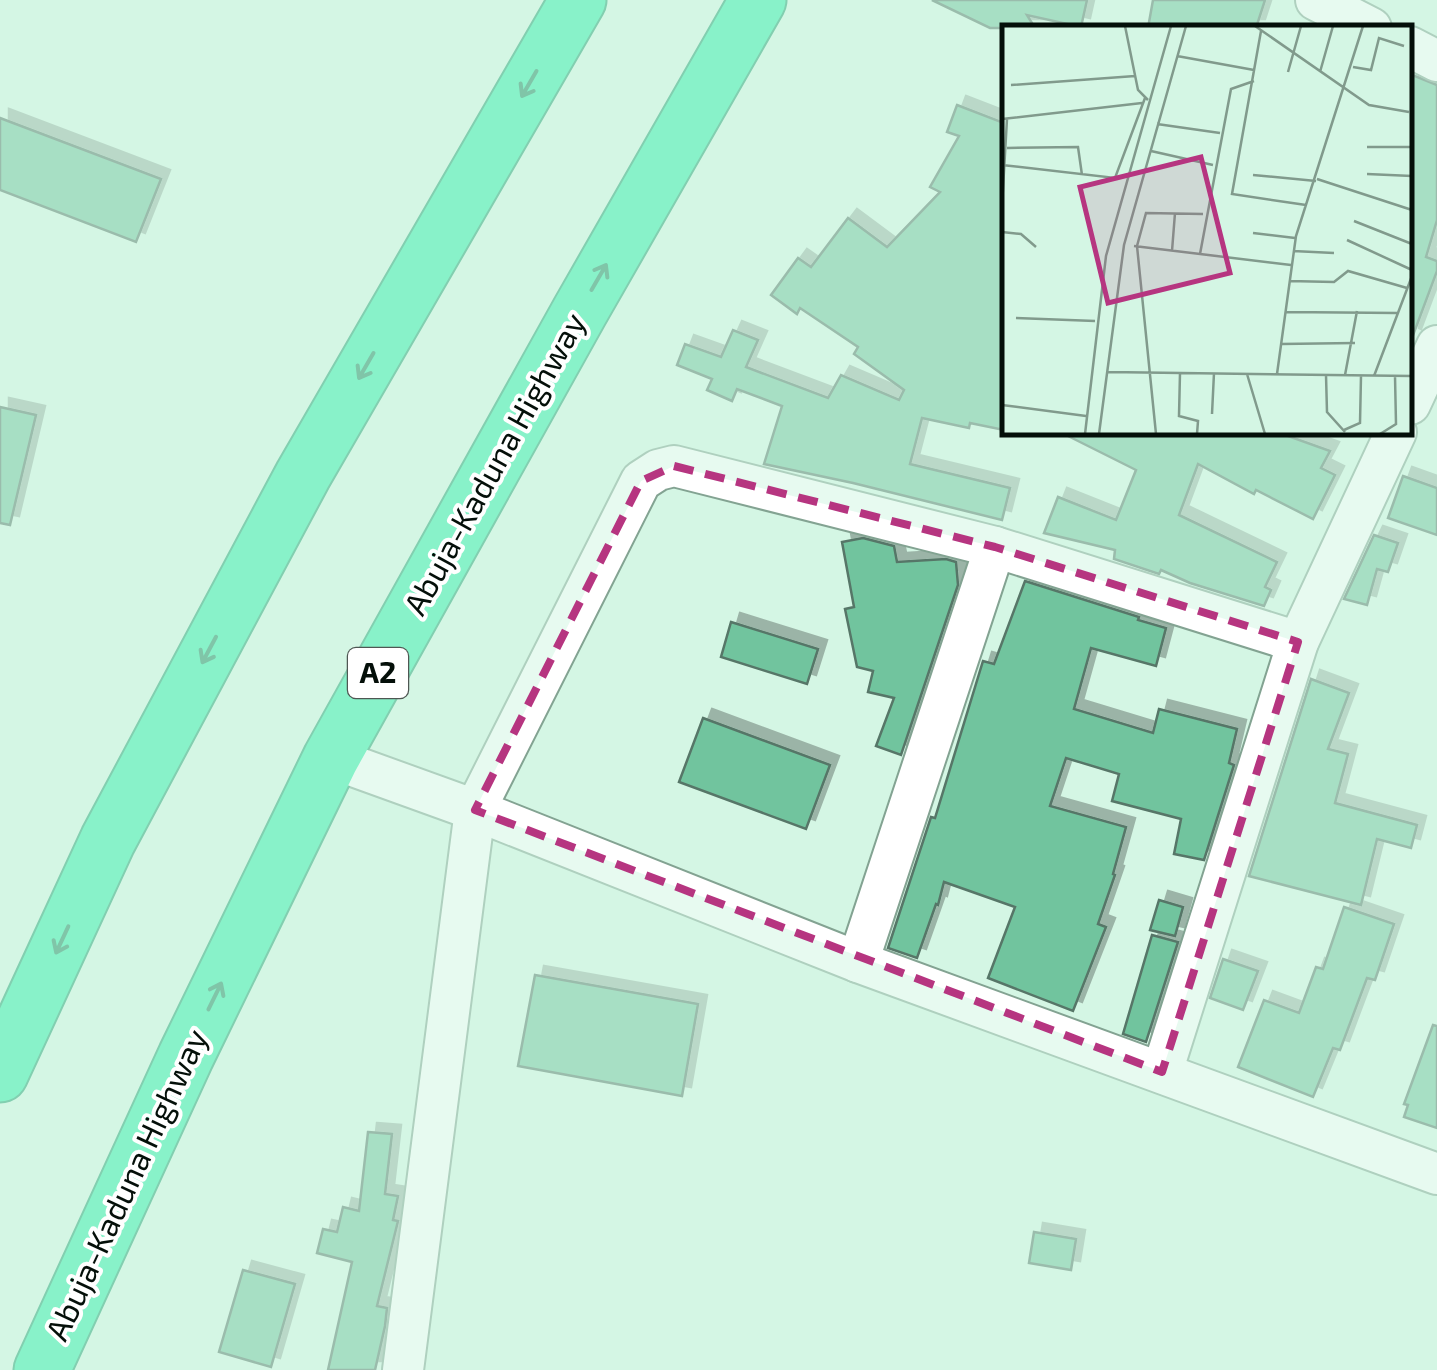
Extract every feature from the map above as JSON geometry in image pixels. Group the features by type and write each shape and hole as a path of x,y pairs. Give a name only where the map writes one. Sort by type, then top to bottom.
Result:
{"highway":[{"path":"0,1074 108,840 294,492 578,0"},
{"name":"Abuja-Kaduna Highway","path":"42,1370 186,1056 330,758 758,0"}],"street":[{"path":"1316,0 1365,25"},
{"path":"1412,48 1437,61"},
{"path":"1412,400 1437,346"},
{"path":"1162,1072 1298,642 1395,435"},
{"path":"403,1370 475,810 641,481 674,466 994,546 1298,642"},
{"path":"858,962 994,546"},
{"path":"330,758 475,810 858,962 1437,1174"}],"highlighted area":[{"path":"674,466 995,547 1298,642 1162,1072 475,810 641,481"}],"building":[{"path":"932,0 1087,0 1081,25 1027,15 1033,25 990,28"},
{"path":"1153,0 1265,0 1257,25 1149,25"},
{"path":"1412,75 1437,85 1437,220 1426,257 1437,261 1437,271 1412,338"},
{"path":"957,105 1002,122 1002,430 970,423 969,428 922,418 910,464 1010,488 1002,520 764,464 782,406 737,389 732,401 707,390 712,379 677,365 685,344 721,357 733,330 758,340 746,367 828,398 841,375 899,400 904,390 854,354 858,347 800,308 797,314 771,295 798,258 811,267 848,218 887,247 940,192 930,187 959,136 947,132"},
{"path":"0,118 161,179 136,242 0,190"},
{"path":"0,407 36,415 10,525 0,523"},
{"path":"1066,435 1285,435 1330,451 1321,468 1335,475 1313,519 1198,464 1179,515 1277,562 1265,587 1271,590 1264,606 1161,570 1159,574 1114,559 1115,550 1044,533 1058,497 1116,520 1136,470"},
{"path":"1403,476 1437,488 1437,535 1388,518"},
{"path":"1374,535 1398,543 1388,572 1377,569 1367,605 1344,599"},
{"path":"863,538 894,546 897,562 956,562 958,585 901,755 876,746 894,698 868,692 873,671 857,667 845,609 854,607 842,542"},
{"path":"1025,581 1166,628 1156,666 1091,648 1074,709 1153,733 1159,709 1237,729 1229,763 1234,765 1204,860 1174,854 1181,819 1112,801 1119,774 1066,758 1050,806 1126,827 1098,924 1106,927 1073,1011 988,978 1015,907 944,882 917,958 888,948 931,817 935,818 983,661 994,664"},
{"path":"731,622 818,649 807,684 721,657"},
{"path":"1311,679 1349,693 1328,749 1348,754 1335,803 1417,825 1411,848 1377,839 1361,905 1249,876"},
{"path":"703,718 830,765 806,829 679,782"},
{"path":"1159,900 1183,907 1175,936 1150,930"},
{"path":"1344,907 1394,924 1375,980 1367,978 1340,1050 1333,1048 1313,1097 1238,1067 1264,1000 1299,1013 1316,967 1323,969"},
{"path":"1152,935 1178,942 1146,1042 1123,1034"},
{"path":"1223,959 1258,971 1243,1010 1210,998"},
{"path":"535,975 698,1004 682,1096 518,1066"},
{"path":"1433,1025 1437,1026 1437,1128 1404,1117 1408,1105 1404,1104"},
{"path":"368,1132 392,1134 385,1194 398,1196 393,1220 398,1221 377,1306 387,1308 385,1326 375,1370 328,1370 352,1262 317,1253 323,1229 337,1232 343,1207 359,1211"},
{"path":"1034,1232 1076,1239 1071,1270 1029,1263"},
{"path":"243,1270 295,1284 271,1367 219,1352"}]}
